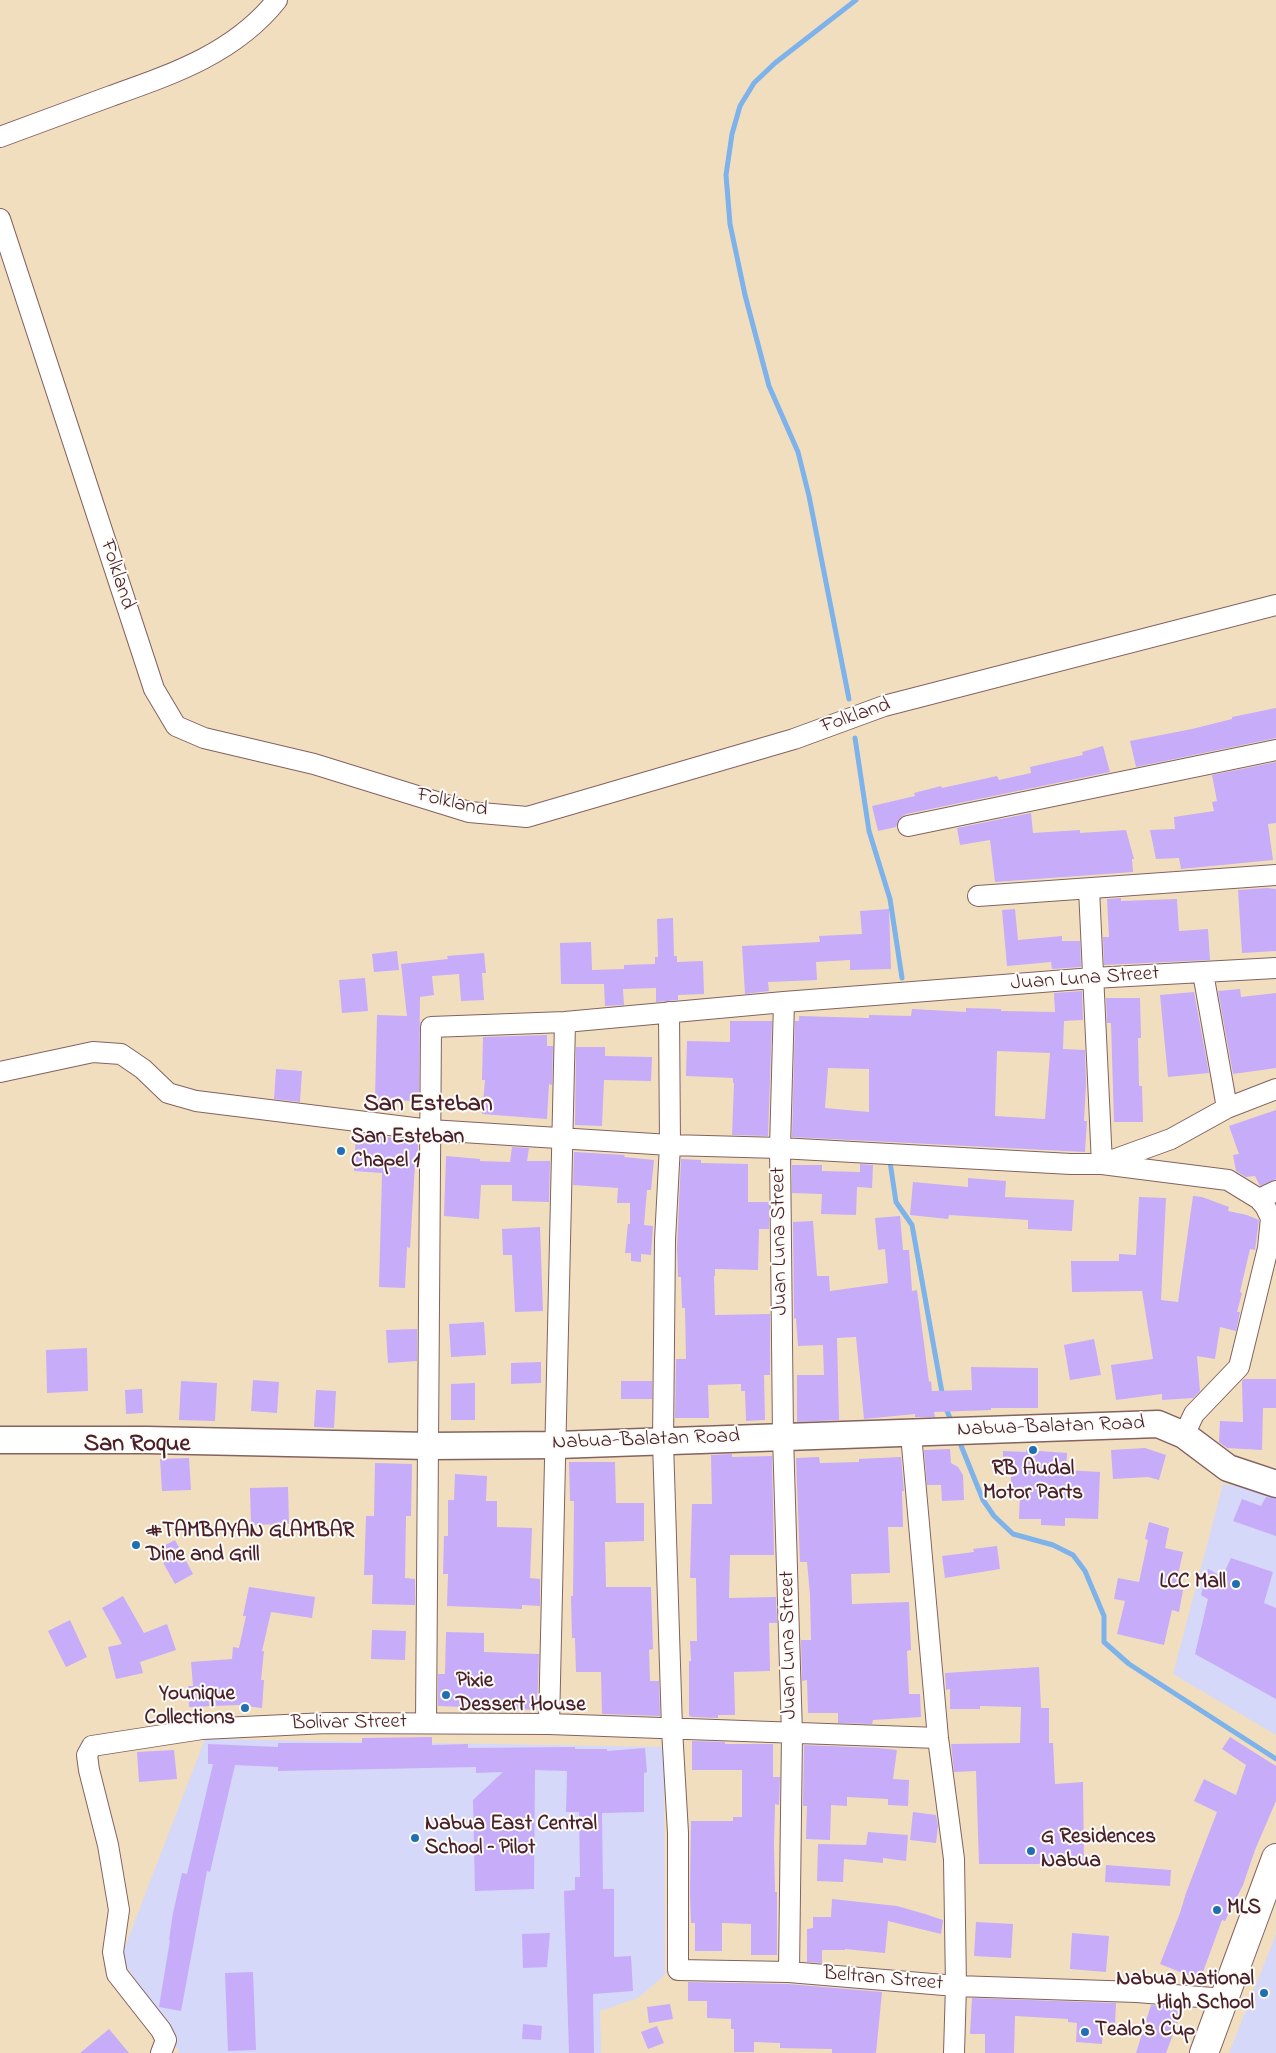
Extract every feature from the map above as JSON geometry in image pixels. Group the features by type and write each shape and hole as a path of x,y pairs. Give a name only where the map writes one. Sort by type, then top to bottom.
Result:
{"highway":[{"path":"1204,2053 1276,1858"}],"main road":[{"name":"Nabua-Balatan Road","path":"0,1440 147,1440 429,1446 557,1445 1158,1424 1184,1435 1228,1468 1276,1484"}],"street":[{"path":"0,137 172,74 220,51 264,17 277,0"},
{"name":"Folkland","path":"0,219 154,688 176,726 204,738 314,764 469,812 526,817 794,739 884,706 1276,605"},
{"path":"908,826 1276,750"},
{"path":"978,896 1276,875"},
{"path":"1089,889 1102,1164"},
{"name":"Juan Luna Street","path":"789,1972 792,1734 783,1436 780,1148 784,1002 1093,978 1276,968"},
{"path":"1203,973 1227,1108"},
{"path":"426,1723 431,1027 565,1022 784,1002"},
{"path":"669,1012 670,1145 665,1240 663,1442 672,1729"},
{"path":"549,1724 564,1138 565,1022"},
{"path":"0,1072 93,1052 121,1054 143,1069 168,1093 196,1102 430,1130 670,1145 780,1148 1071,1164 1102,1164 1228,1180 1268,1195 1265,1206 1271,1218 1268,1248 1239,1367 1194,1414 1184,1435"},
{"path":"1102,1164 1171,1139 1227,1108 1276,1089"},
{"path":"911,1434 938,1738 954,1858 956,1986 954,2053"},
{"name":"Bolivar Street","path":"161,2053 166,2040 161,2030 117,1974 113,1952 119,1910 108,1845 89,1770 87,1755 92,1746 202,1728 426,1723 549,1724 938,1738"},
{"name":"Beltran Street","path":"672,1729 678,1833 678,1970 789,1972 956,1986 1137,1992 1225,1999"}],"shaded area":[{"name":"LCC Mall","path":"1223,1484 1276,1493 1276,1735 1173,1674"},
{"name":"Nabua East Central School – Pilot","path":"205,1739 664,1747 665,1975 638,1998 600,2011 601,2053 180,2053 121,1957"},
{"name":"Nabua National High School","path":"1276,1934 1276,2053 1229,2053"}],"building":[{"path":"1276,708 1276,738 1136,767 1130,741 1192,729 1232,719 1232,717"},
{"path":"1103,746 1110,772 906,814 900,818 896,827 878,831 872,806 915,796 914,793 941,786 942,788 997,776 999,780 1031,773 1030,767 1083,755 1082,752"},
{"path":"1276,762 1276,823 1268,824 1273,860 1181,869 1179,858 1156,859 1150,830 1175,829 1174,817 1214,811 1212,802 1217,801 1212,775"},
{"path":"1031,813 1033,833 1080,830 1080,833 1126,830 1134,859 1132,859 1133,872 995,882 990,840 960,845 957,828"},
{"path":"1276,889 1276,951 1242,953 1238,890"},
{"path":"1121,898 1121,901 1177,899 1179,931 1208,929 1210,960 1104,965 1103,937 1109,937 1107,899"},
{"path":"889,909 891,969 850,970 850,960 816,962 817,980 768,982 769,991 745,994 742,946 820,942 819,936 862,934 860,911"},
{"path":"1015,909 1018,940 1062,936 1062,941 1080,941 1081,967 1052,969 1051,962 1007,966 1002,910"},
{"path":"673,918 674,956 677,956 677,962 703,961 704,994 678,995 678,1000 656,1002 656,988 623,989 624,1005 605,1006 604,984 561,984 560,943 591,942 592,970 624,969 624,965 655,964 655,957 658,957 657,919"},
{"path":"397,951 399,970 374,972 372,954"},
{"path":"484,953 486,973 482,973 484,1000 461,1001 459,974 432,976 434,995 420,997 419,1101 375,1100 377,1015 407,1016 401,964 448,959 447,956"},
{"path":"365,978 368,1011 342,1013 339,980"},
{"path":"1240,989 1241,997 1276,993 1276,1068 1233,1074 1218,991"},
{"path":"1082,991 1083,1020 1064,1021 1063,1049 1085,1050 1084,1121 1087,1121 1085,1152 792,1137 795,1021 799,1021 799,1016 869,1018 869,1015 911,1016 912,1009 966,1012 966,1008 1055,1012 1054,993","holes":["997,1051 1050,1053 1045,1119 995,1116","828,1068 869,1069 869,1112 825,1108"]},
{"path":"1194,992 1209,1073 1168,1077 1160,995"},
{"path":"1106,998 1140,998 1141,1038 1138,1038 1139,1086 1142,1086 1143,1122 1114,1122 1111,1023 1107,1023"},
{"path":"730,1021 772,1021 768,1136 732,1135 733,1078 686,1076 687,1041 730,1042"},
{"path":"547,1035 547,1046 553,1046 552,1085 549,1084 547,1119 482,1114 485,1080 482,1080 483,1037"},
{"path":"576,1047 605,1047 605,1056 652,1057 651,1081 604,1080 602,1126 575,1125"},
{"path":"276,1069 302,1071 300,1102 274,1099"},
{"path":"1276,1110 1276,1179 1260,1186 1255,1176 1246,1177 1236,1171 1233,1155 1239,1154 1229,1126"},
{"path":"356,1133 418,1141 418,1165 415,1165 410,1248 407,1247 405,1288 379,1287 382,1173 354,1171"},
{"path":"512,1147 529,1148 527,1161 550,1161 549,1202 512,1201 512,1185 481,1185 479,1219 444,1216 446,1156 480,1159 480,1161 510,1162"},
{"path":"574,1152 625,1155 624,1157 654,1160 651,1190 647,1190 644,1225 653,1226 651,1255 641,1254 641,1262 631,1261 631,1253 625,1253 628,1224 630,1224 630,1203 617,1203 618,1188 573,1185"},
{"path":"681,1159 701,1160 701,1163 748,1164 748,1202 769,1202 769,1229 759,1229 758,1270 715,1269 714,1276 715,1315 770,1314 770,1375 764,1375 765,1420 746,1421 745,1391 741,1391 741,1384 708,1385 709,1418 675,1418 676,1359 686,1359 685,1308 682,1308 681,1277 678,1277 677,1247"},
{"path":"860,1164 873,1165 872,1188 857,1187 856,1215 821,1214 822,1194 792,1193 792,1165 822,1165 822,1171 860,1172"},
{"path":"968,1178 1006,1181 1005,1197 1074,1200 1072,1231 1028,1229 1028,1220 949,1215 948,1219 910,1215 913,1182 968,1187"},
{"path":"1193,1196 1202,1197 1229,1207 1228,1211 1259,1220 1255,1250 1250,1249 1240,1292 1242,1293 1237,1312 1240,1312 1236,1331 1220,1327 1215,1359 1197,1356 1200,1391 1193,1398 1162,1400 1162,1394 1116,1400 1111,1365 1153,1359 1142,1291 1072,1292 1071,1261 1119,1261 1119,1254 1136,1255 1139,1197 1166,1198 1161,1300 1178,1302"},
{"path":"900,1216 903,1250 909,1250 912,1291 917,1290 929,1382 931,1381 932,1391 972,1390 971,1367 1038,1368 1038,1408 991,1408 991,1410 934,1412 935,1417 915,1417 915,1414 864,1419 856,1337 837,1338 839,1420 797,1422 797,1375 824,1375 823,1345 798,1346 796,1318 794,1319 793,1222 813,1221 817,1276 829,1276 830,1291 888,1283 885,1249 878,1250 875,1218"},
{"path":"540,1227 543,1311 515,1312 512,1255 503,1255 502,1229"},
{"path":"484,1322 486,1355 451,1357 449,1324"},
{"path":"417,1329 417,1361 388,1363 386,1330"},
{"path":"1094,1339 1101,1375 1070,1380 1064,1345"},
{"path":"87,1348 88,1391 47,1393 46,1350"},
{"path":"541,1362 541,1383 511,1384 511,1363"},
{"path":"1244,1379 1276,1379 1276,1408 1263,1408 1262,1450 1227,1448 1219,1442 1220,1421 1243,1422 1242,1381"},
{"path":"253,1380 279,1382 277,1413 251,1411"},
{"path":"181,1381 217,1383 215,1421 179,1420"},
{"path":"621,1381 652,1381 652,1399 621,1399"},
{"path":"475,1383 475,1420 451,1420 451,1384"},
{"path":"142,1389 143,1413 126,1414 125,1390"},
{"path":"316,1390 336,1391 334,1428 314,1427"},
{"path":"1145,1448 1166,1455 1159,1480 1148,1477 1113,1479 1111,1450"},
{"path":"950,1449 951,1463 958,1467 963,1475 964,1500 942,1501 941,1485 927,1485 924,1450"},
{"path":"1026,1450 1067,1453 1066,1470 1100,1472 1098,1519 1065,1518 1065,1526 1041,1525 1041,1519 1019,1519 1020,1493 1011,1492 1011,1475 1003,1475 1003,1451 1026,1452"},
{"path":"732,1454 732,1457 772,1456 774,1555 730,1555 729,1598 776,1597 777,1623 769,1623 770,1671 734,1672 735,1715 718,1715 718,1718 693,1717 689,1716 690,1641 697,1641 696,1578 690,1578 692,1504 712,1504 711,1455"},
{"path":"819,1457 820,1463 859,1462 859,1459 901,1457 904,1491 902,1491 903,1527 888,1527 890,1573 851,1574 852,1604 909,1602 911,1650 907,1651 909,1694 920,1694 921,1717 873,1720 872,1724 838,1723 838,1713 808,1713 807,1680 802,1681 801,1640 811,1640 810,1595 807,1562 800,1562 796,1458"},
{"path":"189,1458 191,1490 162,1491 160,1459"},
{"path":"569,1462 615,1462 616,1503 644,1503 644,1541 605,1542 606,1587 651,1587 653,1649 649,1650 650,1681 659,1681 660,1716 602,1714 601,1672 576,1672 575,1638 572,1638 571,1596 573,1596 574,1501 570,1501"},
{"path":"375,1463 412,1464 411,1516 406,1516 405,1578 415,1579 415,1605 372,1604 373,1575 364,1575 366,1516 374,1516"},
{"path":"455,1474 487,1476 486,1501 497,1501 497,1527 532,1528 530,1578 540,1579 540,1606 522,1605 522,1609 447,1606 448,1574 443,1574 444,1536 448,1536 448,1500 454,1500"},
{"path":"288,1487 289,1524 251,1525 250,1488"},
{"path":"1266,1497 1276,1499 1276,1536 1233,1521 1242,1499 1261,1506"},
{"path":"1149,1522 1169,1528 1165,1548 1183,1552 1175,1589 1183,1590 1179,1612 1172,1610 1164,1645 1117,1634 1125,1601 1114,1599 1118,1578 1139,1582 1148,1540 1145,1539"},
{"path":"175,1540 193,1574 175,1584 156,1550"},
{"path":"997,1546 1000,1569 945,1578 942,1556 974,1552 973,1549"},
{"path":"1231,1558 1273,1572 1264,1603 1276,1608 1276,1699 1195,1654 1208,1599 1201,1595 1208,1569 1222,1577"},
{"path":"249,1587 315,1597 312,1618 271,1612 262,1651 264,1651 261,1680 264,1680 262,1708 238,1705 189,1707 188,1686 193,1686 191,1662 232,1659 233,1647 239,1648 246,1616 243,1616"},
{"path":"123,1596 144,1633 167,1624 176,1650 140,1662 143,1673 116,1679 108,1647 122,1644 102,1608"},
{"path":"70,1620 87,1657 66,1667 48,1631"},
{"path":"372,1630 406,1631 405,1660 371,1659"},
{"path":"446,1632 484,1633 484,1652 539,1654 537,1710 438,1706 438,1674 445,1674"},
{"path":"1039,1667 1041,1708 1049,1708 1049,1743 1053,1743 1055,1784 1083,1782 1084,1864 979,1864 976,1771 954,1772 951,1744 1020,1743 1021,1707 980,1706 980,1709 950,1709 950,1689 946,1690 945,1673"},
{"path":"432,1737 432,1745 468,1744 468,1748 575,1747 575,1749 607,1749 607,1751 645,1748 647,1772 644,1773 644,1812 602,1813 603,1889 614,1889 614,1957 631,1956 633,1991 593,1994 594,2053 569,2053 564,1891 575,1890 575,1877 580,1877 579,1812 566,1812 567,1771 535,1770 534,1889 475,1891 473,1800 503,1772 476,1773 476,1767 278,1771 278,1767 235,1765 210,1872 207,1871 181,2011 159,2007 173,1913 182,1873 187,1874 213,1764 208,1764 208,1744 278,1747 278,1743 362,1743 362,1738"},
{"path":"1230,1737 1276,1766 1276,1801 1255,1850 1243,1885 1225,1921 1222,1920 1200,1980 1160,1964 1217,1812 1194,1801 1204,1779 1236,1795 1246,1765 1222,1749"},
{"path":"692,1741 725,1742 725,1744 773,1744 773,1777 780,1777 779,1805 775,1804 774,1845 775,1892 777,1892 777,1955 751,1955 751,1924 722,1923 722,1951 695,1951 695,1923 691,1923 690,1892 691,1821 733,1821 733,1817 742,1817 742,1770 692,1770"},
{"path":"804,1745 897,1750 893,1779 909,1780 908,1806 888,1805 888,1799 847,1797 847,1806 831,1805 830,1840 806,1839 807,1806 803,1806"},
{"path":"174,1750 177,1779 139,1782 137,1752"},
{"path":"913,1812 936,1815 938,1826 936,1843 910,1840"},
{"path":"868,1832 908,1835 906,1861 883,1858 883,1863 844,1859 843,1882 817,1881 818,1844 866,1845"},
{"path":"1106,1865 1171,1870 1170,1886 1105,1882"},
{"path":"832,1899 897,1906 925,1914 943,1920 941,1934 888,1921 885,1953 845,1949 822,1950 822,1963 807,1962 807,1929 813,1928 813,1917 831,1917"},
{"path":"976,1922 1013,1924 1011,1958 974,1956"},
{"path":"550,1933 547,1967 523,1968 522,1934"},
{"path":"1072,1933 1109,1936 1106,1972 1070,1969"},
{"path":"253,1972 256,2050 228,2051 225,1973"},
{"path":"688,1982 788,1984 882,1992 876,2053 832,2053 832,2049 780,2048 780,2043 754,2042 754,2052 734,2052 734,2029 731,2029 731,2019 707,2018 707,2001 688,2001"},
{"path":"972,1998 1116,2003 1115,2025 1103,2024 1102,2044 1076,2042 1077,2023 1068,2022 1068,2019 1015,2016 1014,2053 985,2053 985,2034 970,2034"},
{"path":"670,2004 673,2019 649,2023 647,2007"},
{"path":"1151,2005 1173,2007 1182,2010 1166,2053 1136,2053"},
{"path":"523,2024 542,2026 541,2040 522,2039"},
{"path":"657,2026 664,2043 648,2049 641,2032"},
{"path":"109,2029 129,2053 80,2053"}],"waterway":[{"path":"849,699 809,496 798,452 769,386 745,295 730,224 726,175 732,134 740,106 754,83 775,63 856,0"},
{"path":"855,738 869,831 890,899 902,978"},
{"path":"890,1162 896,1202 912,1225 943,1398"},
{"path":"945,1406 952,1423"},
{"path":"958,1438 983,1500 994,1516 1013,1534 1053,1545 1073,1555 1085,1571 1104,1616 1104,1642 1129,1664 1276,1759"}],"place":[{"name":"San Esteban Chapel 1","path":"341,1151"},
{"name":"RB Audal Motor Parts","path":"1033,1450"},
{"name":"#TAMBAYAN GLAMBAR Dine and Grill","path":"136,1545"},
{"name":"LCC Mall","path":"1236,1584"},
{"name":"Pixie Dessert House","path":"446,1695"},
{"name":"Younique Collections","path":"245,1708"},
{"name":"Nabua East Central School – Pilot","path":"415,1838"},
{"name":"G Residences Nabua","path":"1031,1851"},
{"name":"MLS","path":"1217,1910"},
{"name":"Nabua National High School","path":"1264,1993"},
{"name":"Tealo's Cup","path":"1085,2032"}],"district":[{"name":"San Esteban","path":"428,1106"},
{"name":"San Roque","path":"137,1446"}]}
